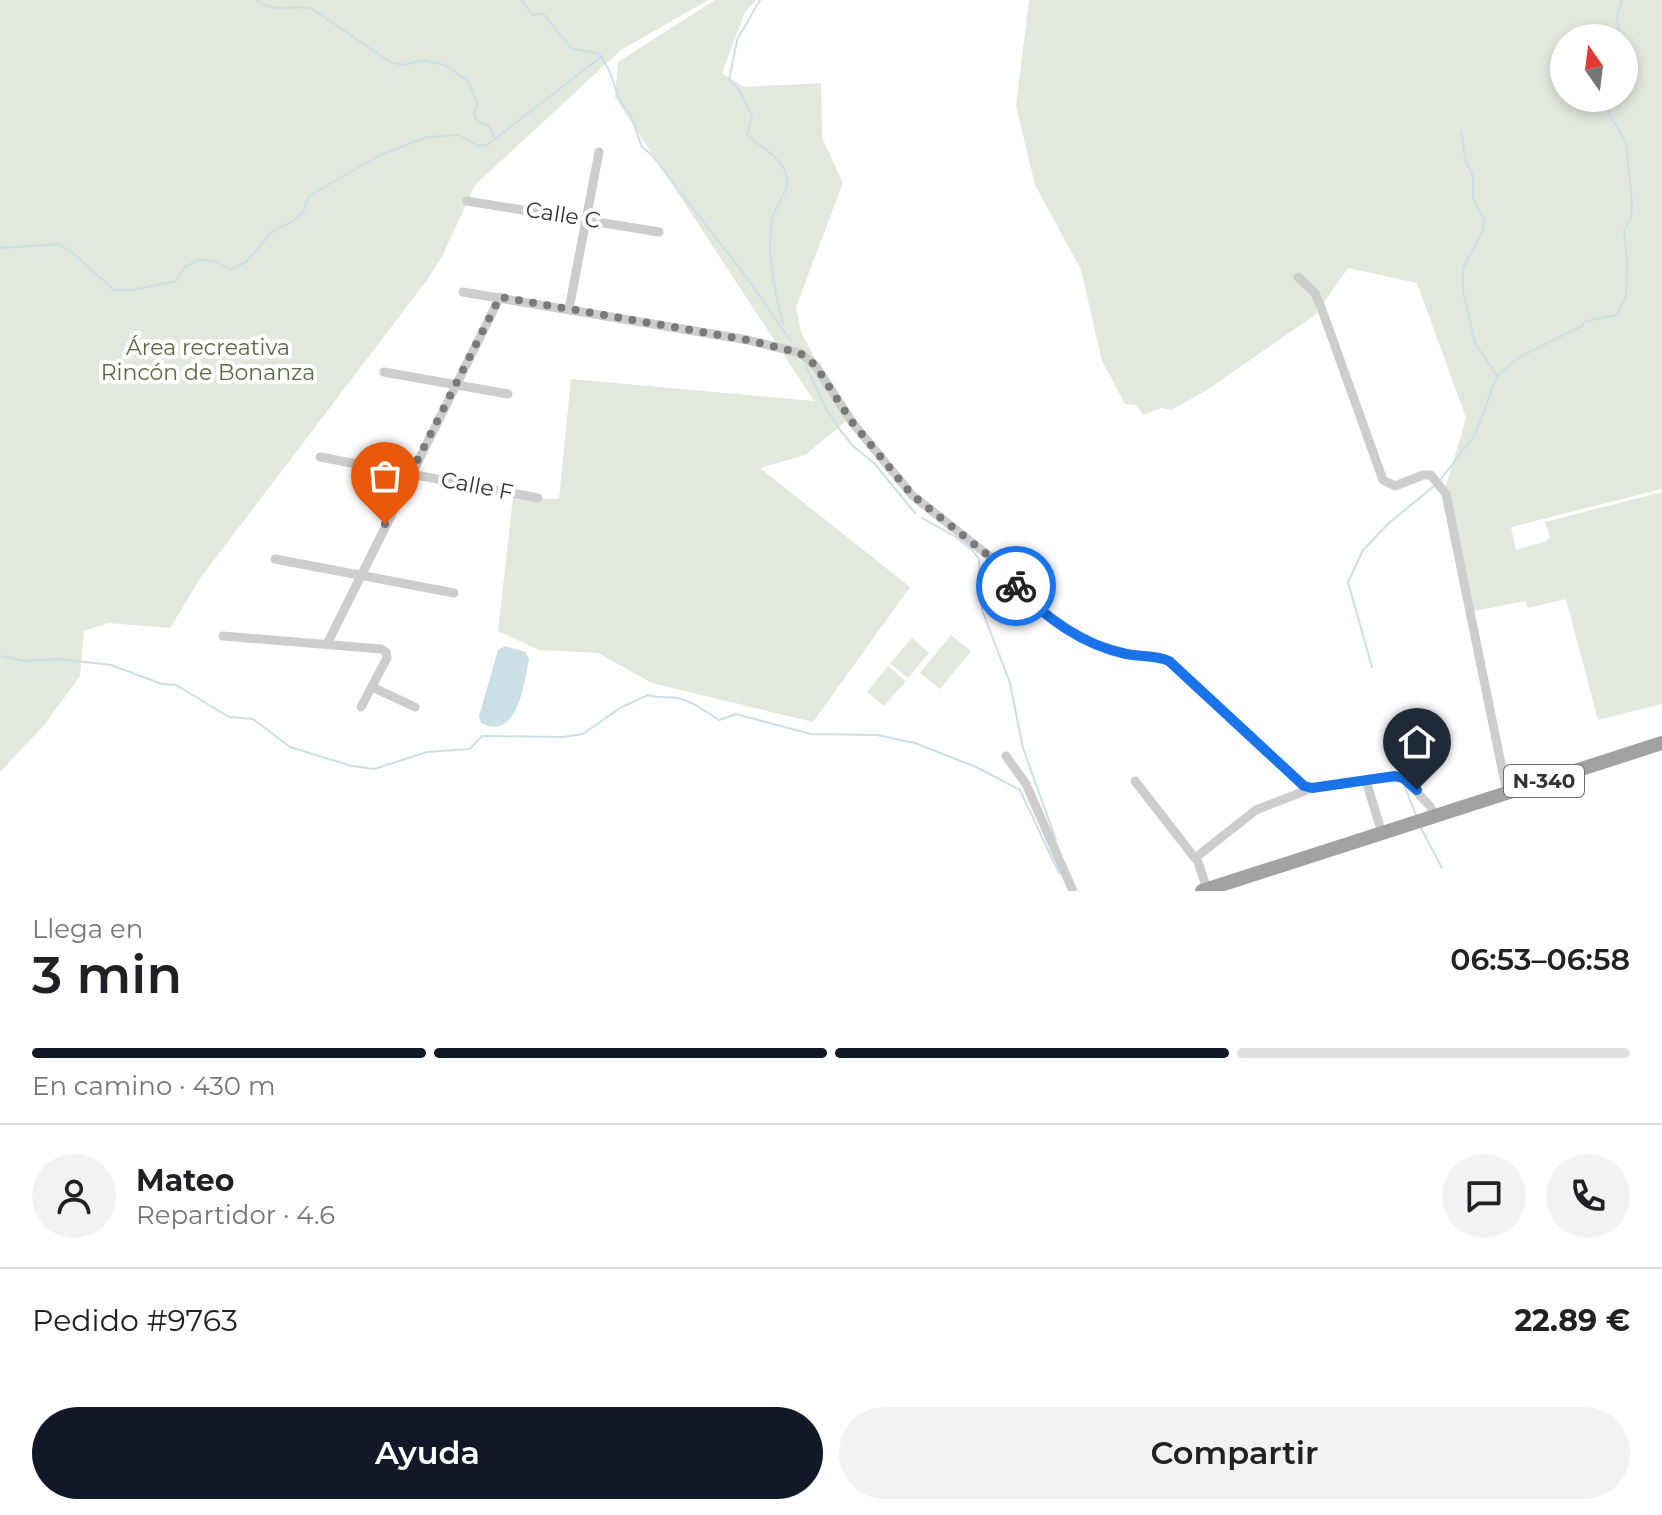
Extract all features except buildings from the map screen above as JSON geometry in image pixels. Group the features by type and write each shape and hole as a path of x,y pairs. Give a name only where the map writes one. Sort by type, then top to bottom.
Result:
{"highway":[{"name":"N-340","path":"1205,890 1662,743"}],"street":[{"path":"569,309 599,152"},
{"name":"Calle C","path":"467,201 659,232"},
{"path":"1298,277 1315,293 1321,307 1383,480 1395,486 1431,475 1446,494 1507,793"},
{"path":"463,292 800,353 815,365 852,422 912,495 989,556 1038,608 1095,644 1169,661 1296,781 1312,788"},
{"path":"327,644 500,297"},
{"path":"384,372 508,394"},
{"name":"Calle F","path":"320,457 538,498"},
{"path":"275,559 454,593"},
{"path":"223,636 381,649 386,652 387,658 361,707"},
{"path":"372,687 415,707"},
{"path":"1006,756 1026,784 1073,891"},
{"path":"1195,858 1256,810 1312,788 1395,776 1403,778 1430,806 1424,819"},
{"path":"1135,781 1195,858 1205,890"},
{"path":"1366,781 1382,833"}],"green space":[{"name":"Área recreativa Rincón de Bonanza","path":"0,0 708,0 621,50 475,185 442,257 427,280 201,577 170,628 108,623 84,631 80,676 45,724 0,772"},
{"path":"715,0 756,0 745,12 722,73 744,87 821,83 822,138 843,183 796,307 801,332 848,420 805,455 760,468 910,587 813,722 652,683 598,653 539,650 498,631 513,498 559,499 571,379 814,401 615,97 618,62"},
{"path":"1029,0 1662,0 1662,489 1511,527 1516,550 1546,541 1550,537 1545,522 1662,492 1662,704 1598,720 1566,599 1528,608 1526,601 1469,612 1445,489 1466,418 1417,283 1348,268 1315,315 1204,392 1171,410 1161,408 1143,415 1136,405 1125,404 1102,361 1081,270 1035,185 1016,106"},
{"path":"951,635 971,651 940,689 920,673"},
{"path":"912,638 929,653 908,678 890,663"},
{"path":"888,666 906,681 884,706 867,692"}],"shaded area":[{"path":"505,646 525,652 529,659 517,707 503,724 493,727 481,723 479,716 498,650"}],"waterway":[{"path":"256,0 277,8 311,8 390,62 402,65 424,60 445,65 468,81 478,104 474,114 477,121 489,126 493,136"},
{"path":"522,0 532,15 543,13 571,48 600,54 619,99 630,114 642,147 651,154 747,278 791,341"},
{"path":"760,0 737,40 729,80 740,91 752,117 747,135 775,158 786,174 785,192 774,214 770,233 772,272 783,324"},
{"path":"1618,24 1617,15 1622,0"},
{"path":"0,248 59,244 114,290 132,290 176,281 185,267 200,259 217,262 230,270 246,262 273,231 303,212 309,196 380,155 427,137 459,135 478,146 487,145 601,57"},
{"path":"1441,479 1475,435 1497,376 1518,358 1582,326 1586,321 1617,315 1626,297 1624,230 1631,219 1632,203 1626,142 1609,112"},
{"path":"1461,132 1466,162 1473,176 1473,198 1484,219 1483,230 1463,268 1463,291 1475,343 1497,376"},
{"path":"805,364 840,430 853,446 875,464 915,513"},
{"path":"1372,667 1348,582 1363,550 1389,523 1434,486"},
{"path":"922,518 956,537 979,559 982,610 1010,683 1023,748 1056,840"},
{"path":"0,656 25,661 59,659 111,665 162,684 176,685 229,717 253,719 290,747 352,766 374,769 427,752 470,749 482,736 563,737 583,734 620,708 648,695 687,701 719,720 736,714 811,734 877,735 915,743 976,767 1020,790 1059,873"},
{"path":"1405,787 1416,815"},
{"path":"1421,828 1442,868"}],"way so far":[{"path":"385,524 500,297 748,340 800,353 824,376 852,422 912,495 970,539 1016,586"}],"route":[{"path":"1016,586 1053,620 1095,644 1169,661 1304,786 1312,788 1395,776 1403,778 1417,790"}]}
